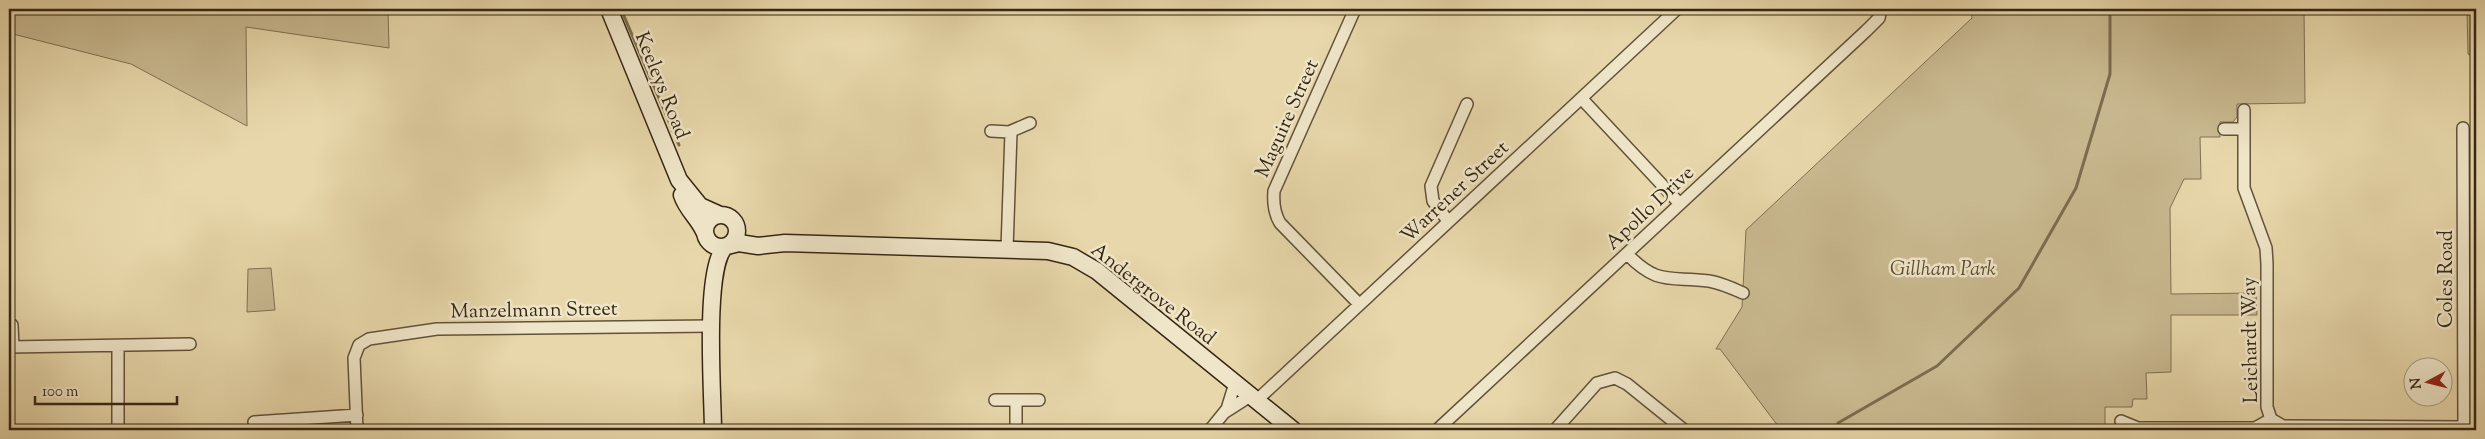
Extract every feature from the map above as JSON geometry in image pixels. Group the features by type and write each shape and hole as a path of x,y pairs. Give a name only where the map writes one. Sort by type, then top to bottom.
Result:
{"street":[{"name":"Keeleys Road","path":"609,9 679,178 687,208 702,226 707,237"},
{"name":"Maguire Street","path":"1355,9 1274,191 1273,200 1276,216 1280,223 1359,304"},
{"name":"Warrener Street","path":"1225,412 1253,398 1359,304 1677,9"},
{"name":"Apollo Drive","path":"1437,430 1866,31 1879,18 1882,9"},
{"path":"1582,99 1679,203"},
{"path":"1448,221 1433,201 1431,186 1467,104"},
{"name":"Leichardt Way","path":"2244,110 2244,188 2266,248 2267,407 2271,419 2283,426 2464,429"},
{"path":"991,131 1011,132 1030,123"},
{"path":"2224,128 2244,129"},
{"name":"Coles Road","path":"2462,128 2464,429"},
{"path":"1007,249 1011,132"},
{"name":"Keeleys Road","path":"679,178 697,204 708,212 726,218"},
{"path":"711,302 717,262 721,251 734,240 737,234 726,218 708,222 707,237 707,276 712,326 713,430"},
{"name":"Andergrove Road","path":"726,218 748,233 785,243"},
{"path":"707,237 716,246 726,246"},
{"name":"Andergrove Road","path":"726,246 742,243 758,246 785,243 1056,252 1086,263 1293,430"},
{"path":"1627,254 1642,269 1658,277 1710,281 1743,292"},
{"path":"12,325 11,347 190,344"},
{"name":"Manzelmann Street","path":"357,415 354,358 359,345 371,338 437,329 712,326"},
{"path":"118,346 118,430"},
{"path":"1555,430 1597,382 1615,378 1627,384 1684,430"},
{"path":"1210,430 1225,412 1234,383"},
{"path":"994,400 1039,400"},
{"path":"1016,400 1016,430"},
{"path":"254,422 290,425 357,415 357,430"},
{"path":"2121,422 2138,428 2255,428 2271,419"}],"green space":[{"path":"9,9 388,9 389,48 246,27 247,126 131,64 9,33"},
{"name":"Gillham Park","path":"1971,9 2304,9 2305,103 2237,104 2237,117 2233,122 2220,122 2220,137 2200,137 2201,179 2184,179 2170,208 2171,294 2256,293 2257,315 2171,315 2171,372 2146,373 2147,399 2133,399 2132,407 2105,407 2105,430 1781,430 1720,349 1716,349 1742,307 1746,230 1972,18"},
{"path":"2467,9 2476,9 2476,59 2468,54"},
{"path":"271,268 275,310 247,312 248,269"}],"waterway":[{"path":"621,9 679,145"},
{"path":"1838,423 1937,366 2019,288 2076,188 2110,74 2110,9"}]}
